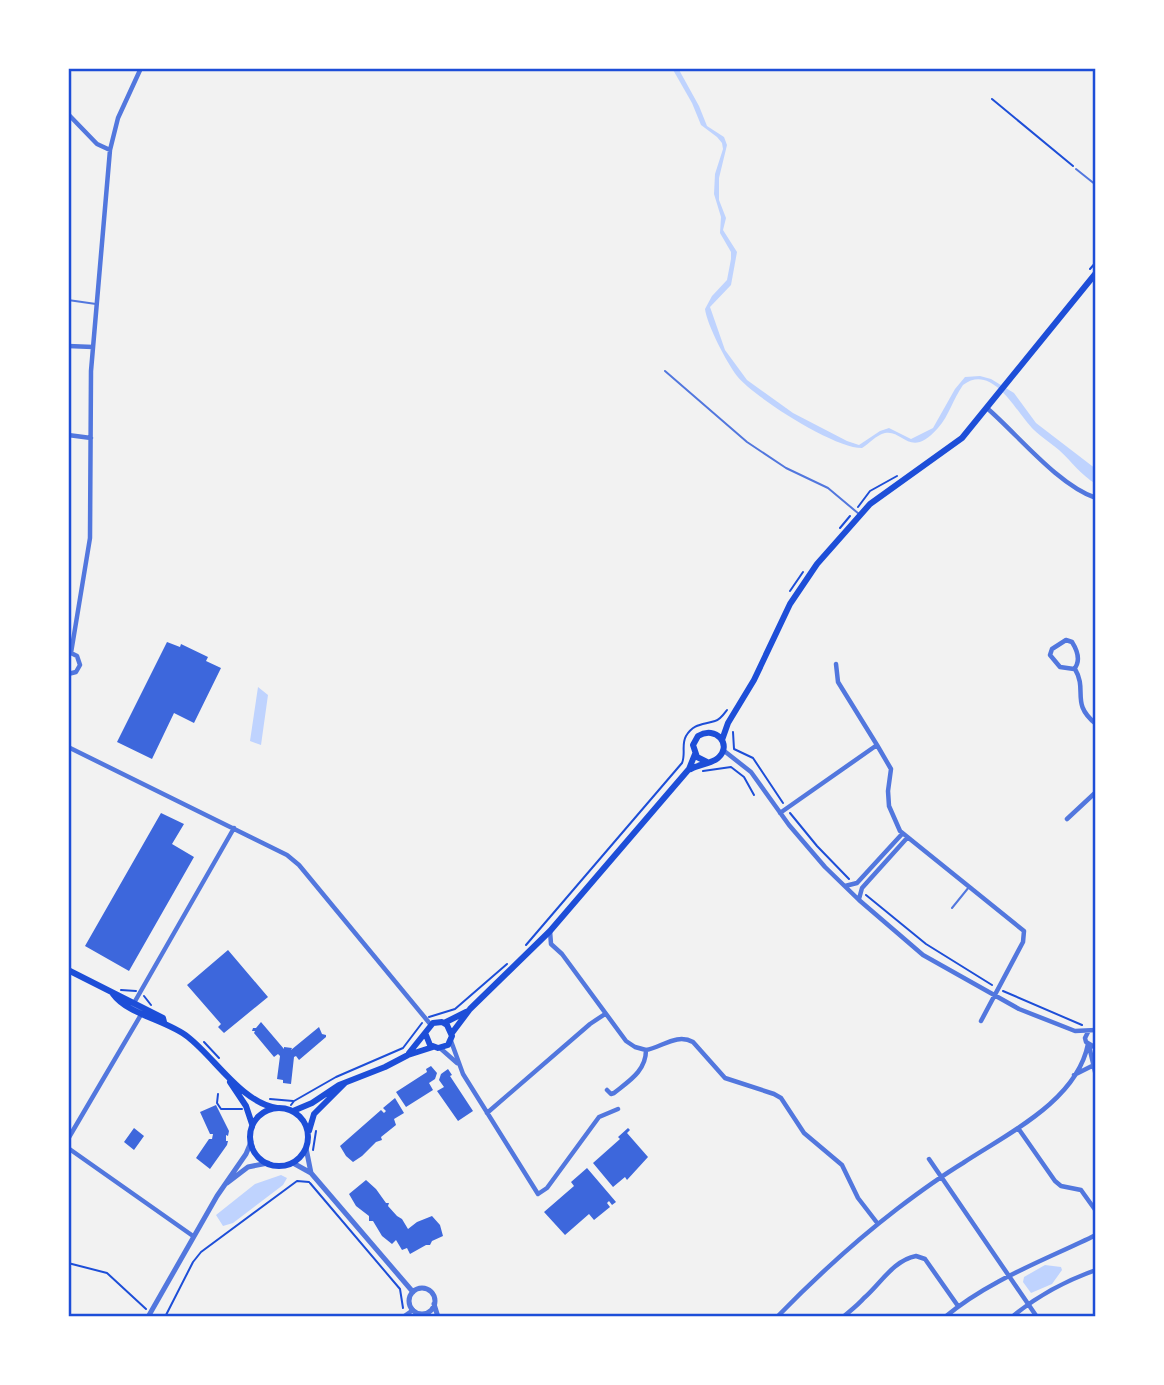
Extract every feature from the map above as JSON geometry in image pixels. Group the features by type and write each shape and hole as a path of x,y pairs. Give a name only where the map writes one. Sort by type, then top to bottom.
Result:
{"main road":[{"path":"689,769 718,758 723,750 722,740 729,725 803,583 860,514 882,494 962,438 1096,272"},
{"path":"293,1111 345,1083 408,1055 437,1048 451,1041 452,1033 470,1009 551,932 689,769 698,736 729,725"},
{"path":"712,732 722,740"},
{"path":"695,754 707,762"},
{"path":"68,970 163,1018 164,1022"},
{"path":"113,994 191,1039 253,1099 293,1111 303,1120 308,1132"},
{"path":"437,1048 428,1042 428,1022 444,1023 470,1009"},
{"path":"444,1023 452,1033"},
{"path":"408,1055 426,1035"},
{"path":"216,1062 251,1115 251,1142 256,1154 268,1163 282,1166 293,1163 306,1149 314,1114 345,1083"},
{"path":"252,1126 263,1112 277,1108"}],"street":[{"path":"68,674 76,672 80,665 77,656 70,653 90,538 93,347 110,150 118,118 141,68"},
{"path":"68,114 97,144 110,150"},
{"path":"68,346 93,347"},
{"path":"988,409 1072,486 1096,498"},
{"path":"68,435 90,438"},
{"path":"1066,640 1072,642 1077,655 1078,664 1074,669 1060,667 1051,656 1052,649 1066,640"},
{"path":"836,664 838,682 891,769 889,806 902,834 1024,932 1023,942 981,1021"},
{"path":"1074,669 1080,680 1082,709 1096,724"},
{"path":"779,813 877,745"},
{"path":"68,747 287,855 299,865 428,1022"},
{"path":"723,750 751,772 779,813 844,886 923,955 995,996 1075,1031 1096,1048"},
{"path":"718,758 737,762"},
{"path":"1067,819 1095,794"},
{"path":"134,1003 234,828"},
{"path":"844,886 855,885 902,834"},
{"path":"859,900 861,890 907,838"},
{"path":"551,932 551,944 562,954 628,1043 646,1050 680,1038 688,1039 725,1078 779,1096 804,1133 842,1165 858,1198 878,1224"},
{"path":"68,1139 142,1013"},
{"path":"487,1113 605,1014"},
{"path":"777,1317 817,1277 878,1224 941,1177 1018,1128 1047,1106 1073,1076 1084,1056 1093,1029 1075,1031"},
{"path":"451,1041 458,1064 538,1194 547,1188 599,1117 618,1109"},
{"path":"1087,1043 1096,1076"},
{"path":"437,1048 458,1064"},
{"path":"607,1090 611,1094 614,1093 639,1072 645,1061 646,1050"},
{"path":"1073,1076 1094,1065"},
{"path":"1018,1128 1056,1182 1060,1186 1081,1189 1096,1211"},
{"path":"148,1313 251,1142"},
{"path":"68,1148 193,1236"},
{"path":"306,1149 311,1173"},
{"path":"929,1159 1037,1317"},
{"path":"225,1185 248,1167 268,1163"},
{"path":"293,1163 311,1173 413,1292"},
{"path":"945,1317 958,1306 1010,1276 1096,1235"},
{"path":"843,1317 865,1298 883,1277 907,1259 916,1256 925,1259 958,1306"},
{"path":"1012,1317 1028,1303 1061,1284 1096,1270"},
{"path":"434,1304 428,1315 408,1313 413,1292 421,1288 433,1295 438,1317"}],"lane":[{"path":"1076,169 1096,185"},
{"path":"68,299 97,304"},
{"path":"665,371 747,442 786,468 828,488 860,514"},
{"path":"952,908 970,886"}],"path":[{"path":"992,99 1076,169"},
{"path":"859,506 870,491 898,475"},
{"path":"729,725 734,749 753,758 817,846 855,885"},
{"path":"522,951 682,763 685,759 685,738 697,726"},
{"path":"699,773 729,766 744,777 754,795"},
{"path":"861,890 926,944 999,989 1093,1029"},
{"path":"265,1098 294,1101 346,1072 403,1048 428,1022 431,1015 455,1009 513,960"},
{"path":"218,1094 217,1103 221,1109 243,1108"},
{"path":"313,1153 317,1125"},
{"path":"165,1317 188,1269 201,1252 296,1181 309,1182 400,1289 402,1304 408,1313"},
{"path":"68,1263 107,1273 148,1313"}],"water":[{"path":"672,68 678,68 707,126 724,137 727,145 719,178 719,200 726,218 723,230 737,252 731,285 710,307 725,350 747,380 793,413 859,445 889,428 911,439 933,428 965,377 980,376 991,379 1014,393 1036,423 1096,469 1096,484 1034,430 1003,393 984,380 974,380 963,385 942,423 920,442 914,443 885,433 862,448 849,446 815,431 760,397 746,385 723,353 705,309 712,296 727,280 731,259 731,252 720,233 721,217 714,194 715,174 723,149 722,143 701,125"},
{"path":"258,687 268,695 261,745 250,741"},
{"path":"281,1175 287,1178 283,1185 233,1223 223,1226 216,1215 255,1184"},
{"path":"1045,1265 1061,1267 1062,1270 1052,1284 1031,1293 1023,1282 1024,1277"}],"building":[{"path":"167,642 180,647 181,644 208,657 206,661 221,668 194,723 174,713 152,759 117,742"},
{"path":"161,813 184,824 172,844 194,857 129,971 85,946"},
{"path":"228,950 268,997 224,1033 218,1027 221,1024 187,985"},
{"path":"261,1022 284,1049 292,1048 291,1050 319,1027 322,1034 326,1035 299,1060 294,1057 291,1084 277,1079 280,1056 278,1054 274,1057 255,1031 252,1031"},
{"path":"431,1066 437,1073 435,1079 429,1083 433,1090 406,1107 396,1092 427,1072 426,1069"},
{"path":"448,1069 473,1111 458,1121 437,1091 444,1087 439,1080 441,1074"},
{"path":"395,1098 404,1113 394,1119 396,1125 381,1137 382,1140 353,1162 340,1146 381,1110 384,1113 386,1111 383,1108"},
{"path":"216,1105 229,1131 228,1136 226,1135 227,1145 210,1169 196,1158 213,1134 210,1134 200,1112"},
{"path":"134,1128 144,1136 134,1150 124,1142"},
{"path":"628,1128 630,1130 627,1133 648,1157 627,1180 625,1177 613,1187 593,1163 620,1139 618,1137"},
{"path":"587,1168 616,1202 612,1205 609,1201 607,1203 610,1207 594,1220 589,1214 565,1235 544,1212 574,1186 571,1182"},
{"path":"366,1180 386,1203 389,1203 388,1206 408,1229 432,1216 440,1225 443,1236 410,1254 407,1248 402,1250 396,1240 392,1244 382,1236 373,1221 369,1221 369,1216 356,1206 349,1194"}]}
